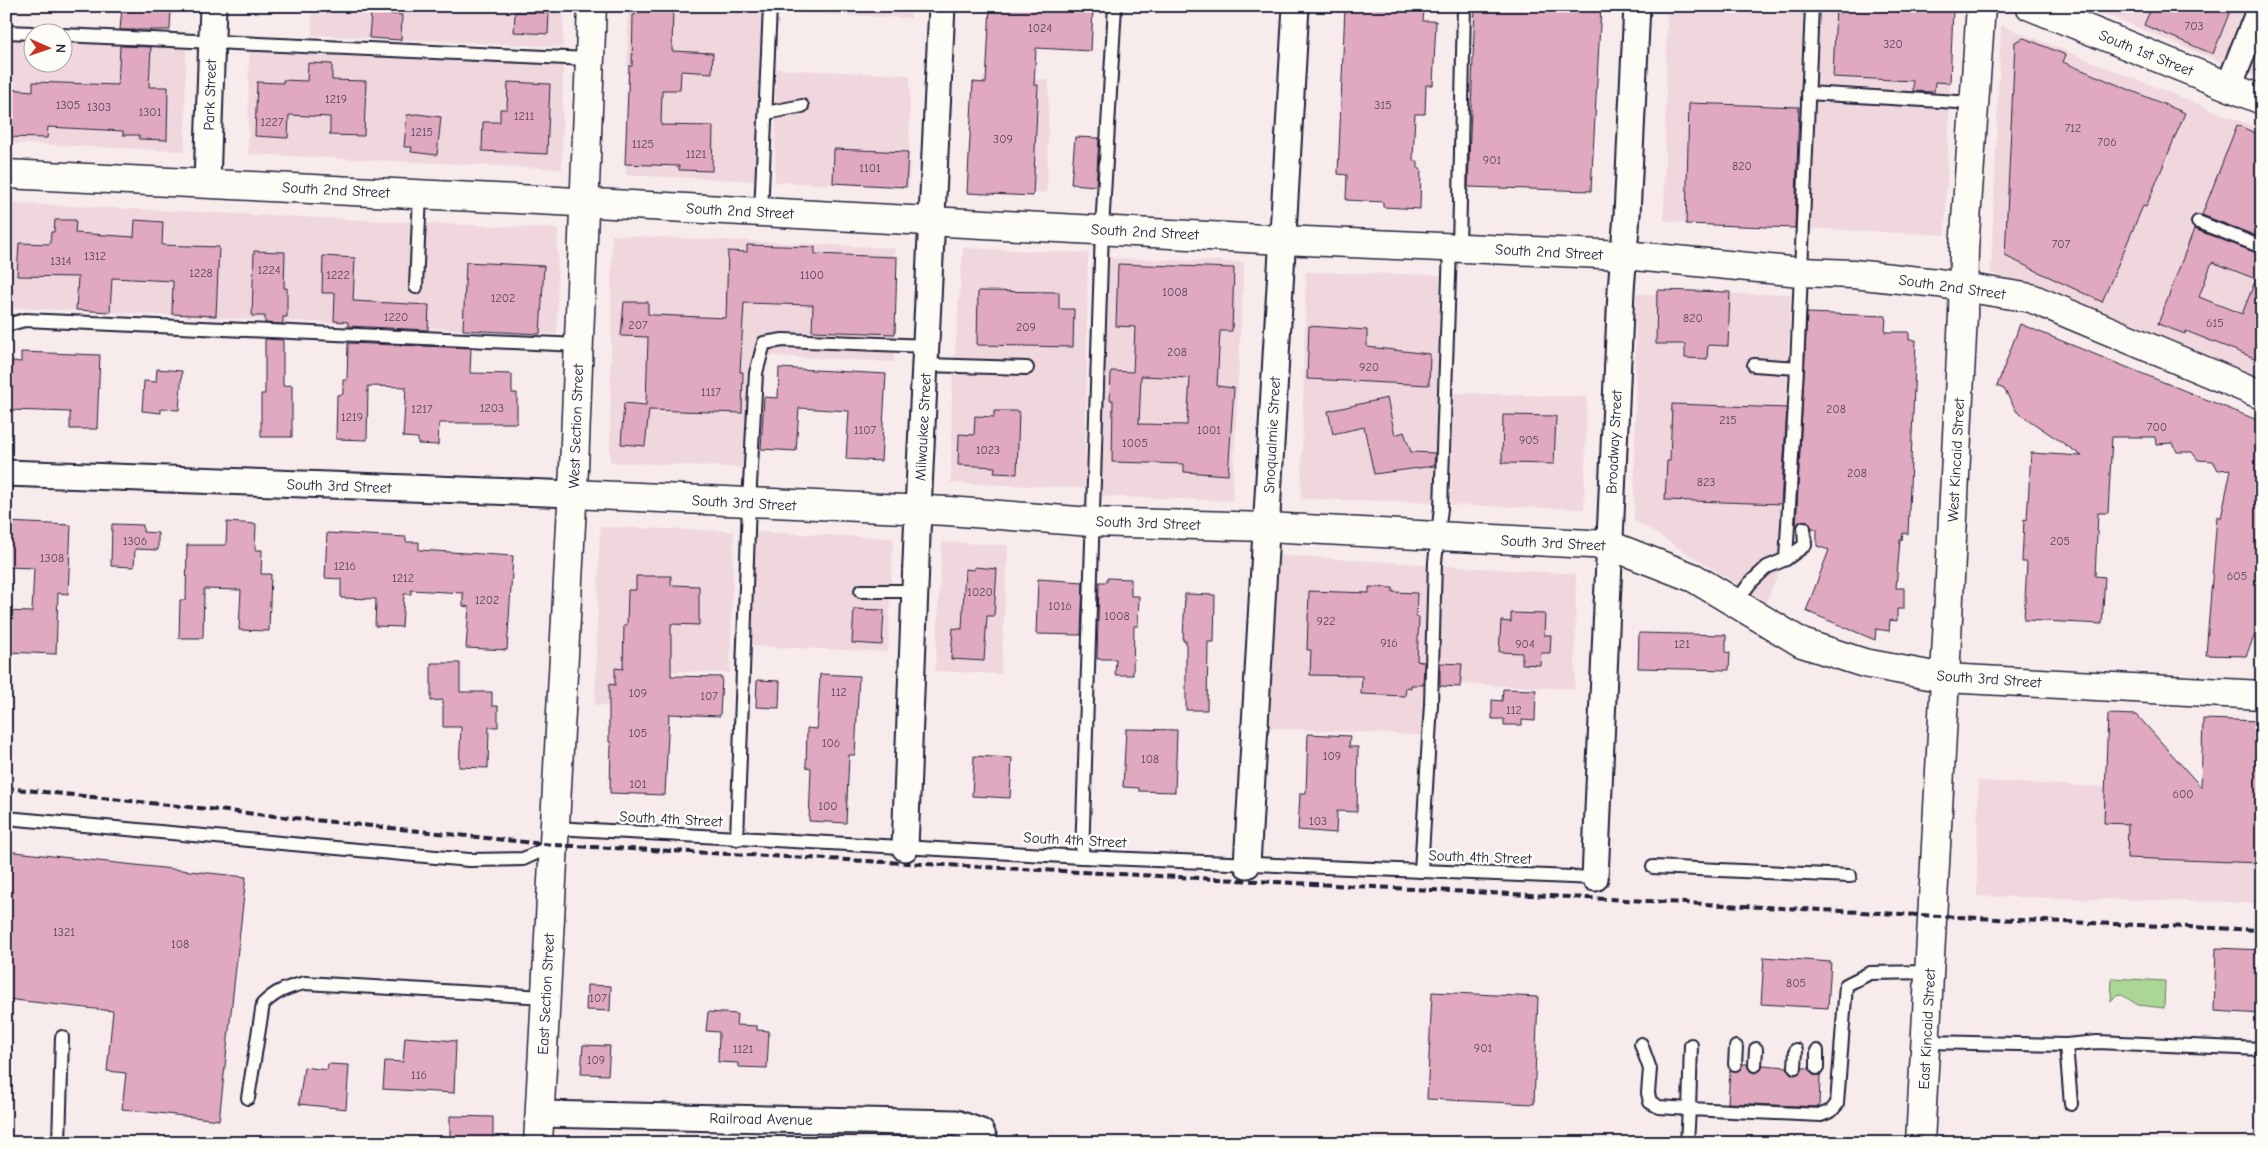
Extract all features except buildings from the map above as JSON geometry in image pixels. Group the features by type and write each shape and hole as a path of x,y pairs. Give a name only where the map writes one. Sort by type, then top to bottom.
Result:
{"street":[{"name":"Park Street","path":"207,183 213,6"},
{"name":"West Section Street","path":"554,836 573,494 585,203 588,59 592,6"},
{"name":"Milwaukee Street","path":"905,848 918,510 942,6"},
{"name":"Snoqualmie Street","path":"1248,865 1296,6"},
{"name":"Broadway Street","path":"1595,878 1609,545 1637,6"},
{"name":"West Kincaid Street","path":"1933,914 1964,250 1981,6"},
{"name":"South 1st Street","path":"2030,6 2262,100"},
{"path":"2229,86 2261,6"},
{"name":"South 2nd Street","path":"6,174 1624,256 1800,272 1853,274 1963,287 2031,298 2262,395"},
{"name":"South 3rd Street","path":"6,473 573,494 918,510 1091,522 1267,527 1609,545 1694,578 1802,643 1864,663 1945,678 2261,691"},
{"name":"East Section Street","path":"538,1143 554,836"},
{"name":"East Kincaid Street","path":"1920,1143 1933,914"},
{"name":"Railroad Avenue","path":"540,1114 956,1123 983,1137"}],"lane":[{"path":"761,213 770,6"},
{"path":"1082,857 1091,522 1102,229 1116,6"},
{"path":"1421,871 1431,704 1435,562 1441,508 1454,248 1464,6"},
{"path":"1786,559 1797,368 1812,6"},
{"path":"6,32 22,33"},
{"path":"72,35 588,59"},
{"path":"1808,93 1974,103"},
{"path":"766,113 802,106"},
{"path":"416,287 420,194"},
{"path":"2198,222 2262,247"},
{"path":"6,325 25,320 579,345"},
{"path":"737,839 749,503 756,373 764,343 784,340 1028,368"},
{"path":"1754,366 1797,368"},
{"path":"1736,602 1750,582 1767,567 1786,559 1804,545 1804,528"},
{"path":"861,591 915,591"},
{"path":"6,818 469,860 523,859 554,836"},
{"name":"South 4th Street","path":"554,836 737,839 1248,865 1595,878"},
{"path":"1653,867 1850,876"},
{"path":"1641,1044 1650,1068 1648,1093 1650,1102 1659,1107 1815,1112 1821,1115 1831,1111 1837,1104 1846,985 1870,973 1929,972"},
{"path":"248,1098 263,1004 272,994 285,988 306,983 545,997"},
{"path":"59,1143 62,1037"},
{"path":"1926,1042 2066,1045 2096,1042 2262,1050"},
{"path":"1687,1143 1691,1045"},
{"path":"2066,1045 2071,1104"},
{"path":"1735,1064 1736,1047"},
{"path":"1755,1065 1756,1048"},
{"path":"1795,1067 1796,1050"},
{"path":"1817,1052 1817,1068"}],"shaded area":[{"path":"312,6 564,6 563,47 312,35"},
{"path":"628,6 762,6 760,181 626,175"},
{"path":"777,6 911,6 911,18 777,12"},
{"path":"1667,6 1953,8 1945,235 1664,221"},
{"path":"2085,6 2262,6 2262,79"},
{"path":"2001,25 2262,130 2262,379 1991,273"},
{"path":"6,36 22,37 22,72 72,72 72,40 186,46 185,151 6,143"},
{"path":"249,49 563,64 562,169 248,154"},
{"path":"776,69 910,75 909,188 775,182"},
{"path":"982,77 1049,80 1047,193 974,190"},
{"path":"6,203 558,229 557,334 17,308 6,310"},
{"path":"612,235 895,248 894,362 752,355 751,468 610,462"},
{"path":"963,248 1088,253 1085,488 951,483 952,391"},
{"path":"1109,258 1244,262 1232,501 1100,496"},
{"path":"1306,272 1440,275 1435,502 1301,499"},
{"path":"1636,294 1791,294 1778,575 1766,602 1634,520"},
{"path":"1452,393 1587,397 1584,509 1451,505"},
{"path":"600,527 734,531 730,673 672,671 671,708 595,705"},
{"path":"755,532 893,538 888,652 750,646"},
{"path":"942,542 1008,545 1001,674 935,671"},
{"path":"1276,555 1576,574 1575,689 1439,683 1436,736 1268,728"},
{"path":"1978,781 2167,790 2262,828 2262,903 1977,896"}],"green space":[{"path":"2112,978 2165,981 2164,1008 2138,1005 2122,995 2115,996 2111,1002"}],"railway":[{"path":"6,788 554,845 2017,920 2262,930"}]}
